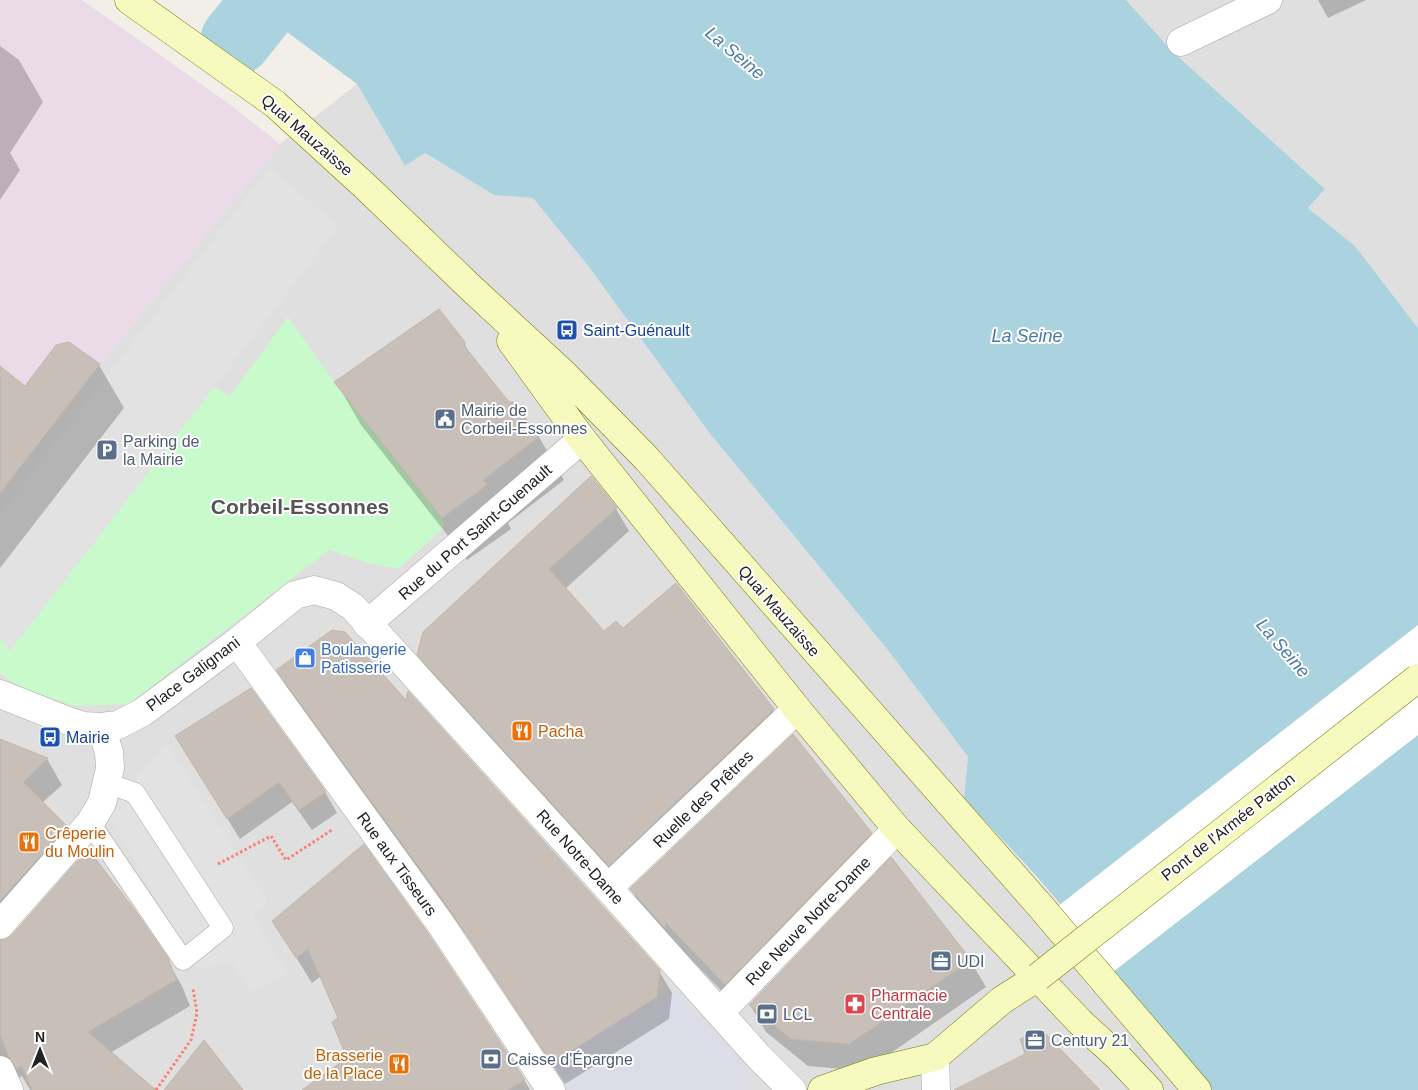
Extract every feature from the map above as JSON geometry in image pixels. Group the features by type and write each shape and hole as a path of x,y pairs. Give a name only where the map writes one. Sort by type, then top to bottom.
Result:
{"main road":[{"name":"Quai Mauzaisse","path":"129,0 275,104 565,375 647,459 1041,908 1197,1090"},
{"name":"Quai Mauzaisse","path":"471,288 582,439 797,709 897,829 1001,941 1149,1090"},
{"name":"Pont de l'Armée Patton","path":"935,1057 1002,1000 1038,977 1418,678"},
{"path":"822,1090 876,1071 935,1057"}],"street":[{"path":"1181,42 1268,0"},
{"name":"Rue du Port Saint-Guenault","path":"367,624 582,439"},
{"name":"Place Galignani","path":"0,694 84,726 118,725 143,712 237,642 295,595 314,590 336,596 353,607 367,624"},
{"name":"Rue Notre-Dame","path":"367,624 608,888 758,1056 792,1090"},
{"name":"Rue aux Tisseurs","path":"237,642 440,923 551,1090"},
{"name":"Ruelle des Prêtres","path":"608,888 797,709"},
{"path":"0,925 90,823 102,803 110,768 109,752 101,727"},
{"name":"Rue Neuve Notre-Dame","path":"720,1012 897,829"},
{"path":"935,1057 936,1090"},
{"path":"0,1070 9,1090"}],"lane":[{"path":"90,823 183,960 223,928 135,793 107,783"}],"path":[{"path":"191,879 272,836 286,860 359,811"},
{"path":"156,1090 191,1040 197,1013 194,989 183,960"}],"shaded area":[{"path":"0,0 82,0 231,105 280,144 105,358 0,493"},
{"path":"1126,0 1418,0 1418,328 1355,246 1308,208 1325,189 1173,52"},
{"path":"357,84 405,166 425,153 494,195 533,198 589,267 708,431 887,649 968,757 964,798 1059,903 1183,1059 1212,1090 0,1090 0,493 105,358 280,144"},
{"name":"Parking de la Mairie","path":"270,167 338,227 10,651 0,637 0,513"},
{"path":"167,743 268,902 253,916 287,974 251,992 232,961 197,970 107,813"},
{"path":"676,988 749,1071 746,1090 563,1090 553,1061 657,997"}],"green space":[{"path":"288,317 334,382 442,518 444,528 398,569 365,562 329,550 129,704 75,706 20,687 0,673 0,637 10,651 214,387 230,396"}],"water":[{"name":"La Seine","path":"244,0 1126,0 1173,52 1325,189 1308,208 1355,246 1418,328 1418,1090 1212,1090 1153,1022 1050,891 964,798 968,757 887,649 708,431 589,267 533,198 494,195 425,153 405,166 357,84"}],"pier":[{"path":"1418,625 1418,735 1091,989 1039,921"}],"building":[{"name":"Mairie de Corbeil-Essonnes","path":"439,309 465,342 465,347 509,402 513,402 540,436 483,480 487,485 442,518 334,382"},
{"path":"69,342 100,364 0,493 0,366 25,386 56,345"},
{"path":"591,476 617,508 549,569 604,631 616,621 623,628 676,583 774,709 609,866 417,655 423,632"},
{"path":"332,630 345,632 406,700 408,691 660,970 657,997 552,1063 453,914 276,670"},
{"path":"251,688 326,792 299,810 279,782 227,819 175,736"},
{"path":"793,734 872,833 725,985 666,923 665,928 630,889"},
{"name":"Crêperie du Moulin","path":"0,739 48,758 23,782 67,826 0,901"},
{"path":"364,844 427,932 525,1080 507,1090 302,1090 347,1058 332,1022 338,1018 308,949 296,958 272,921"},
{"path":"88,849 134,909 168,958 176,980 88,1032 156,1090 32,1090 22,1066 16,1069 10,1059 0,1035 0,940 5,940 12,935"},
{"path":"891,857 971,960 849,1044 791,1039 749,1005"},
{"path":"1043,1031 1100,1090 954,1090 1025,1054 1020,1039"},
{"path":"204,1040 243,1090 164,1090"}],"waterway":[{"path":"236,40 268,0"}],"place":[{"name":"Saint-Guénault","path":"567,330"},
{"name":"Mairie de Corbeil-Essonnes","path":"445,419"},
{"name":"Parking de la Mairie","path":"107,450"},
{"name":"Boulangerie Patisserie","path":"305,658"},
{"name":"Pacha","path":"522,731"},
{"name":"Mairie","path":"50,737"},
{"name":"Crêperie du Moulin","path":"29,842"},
{"name":"UDI","path":"941,961"},
{"name":"Pharmacie Centrale","path":"855,1004"},
{"name":"LCL","path":"767,1014"},
{"name":"Century 21","path":"1035,1040"},
{"name":"Caisse d'Épargne","path":"491,1059"},
{"name":"Brasserie de la Place","path":"399,1064"}],"district":[{"name":"Corbeil-Essonnes","path":"300,506"}]}
